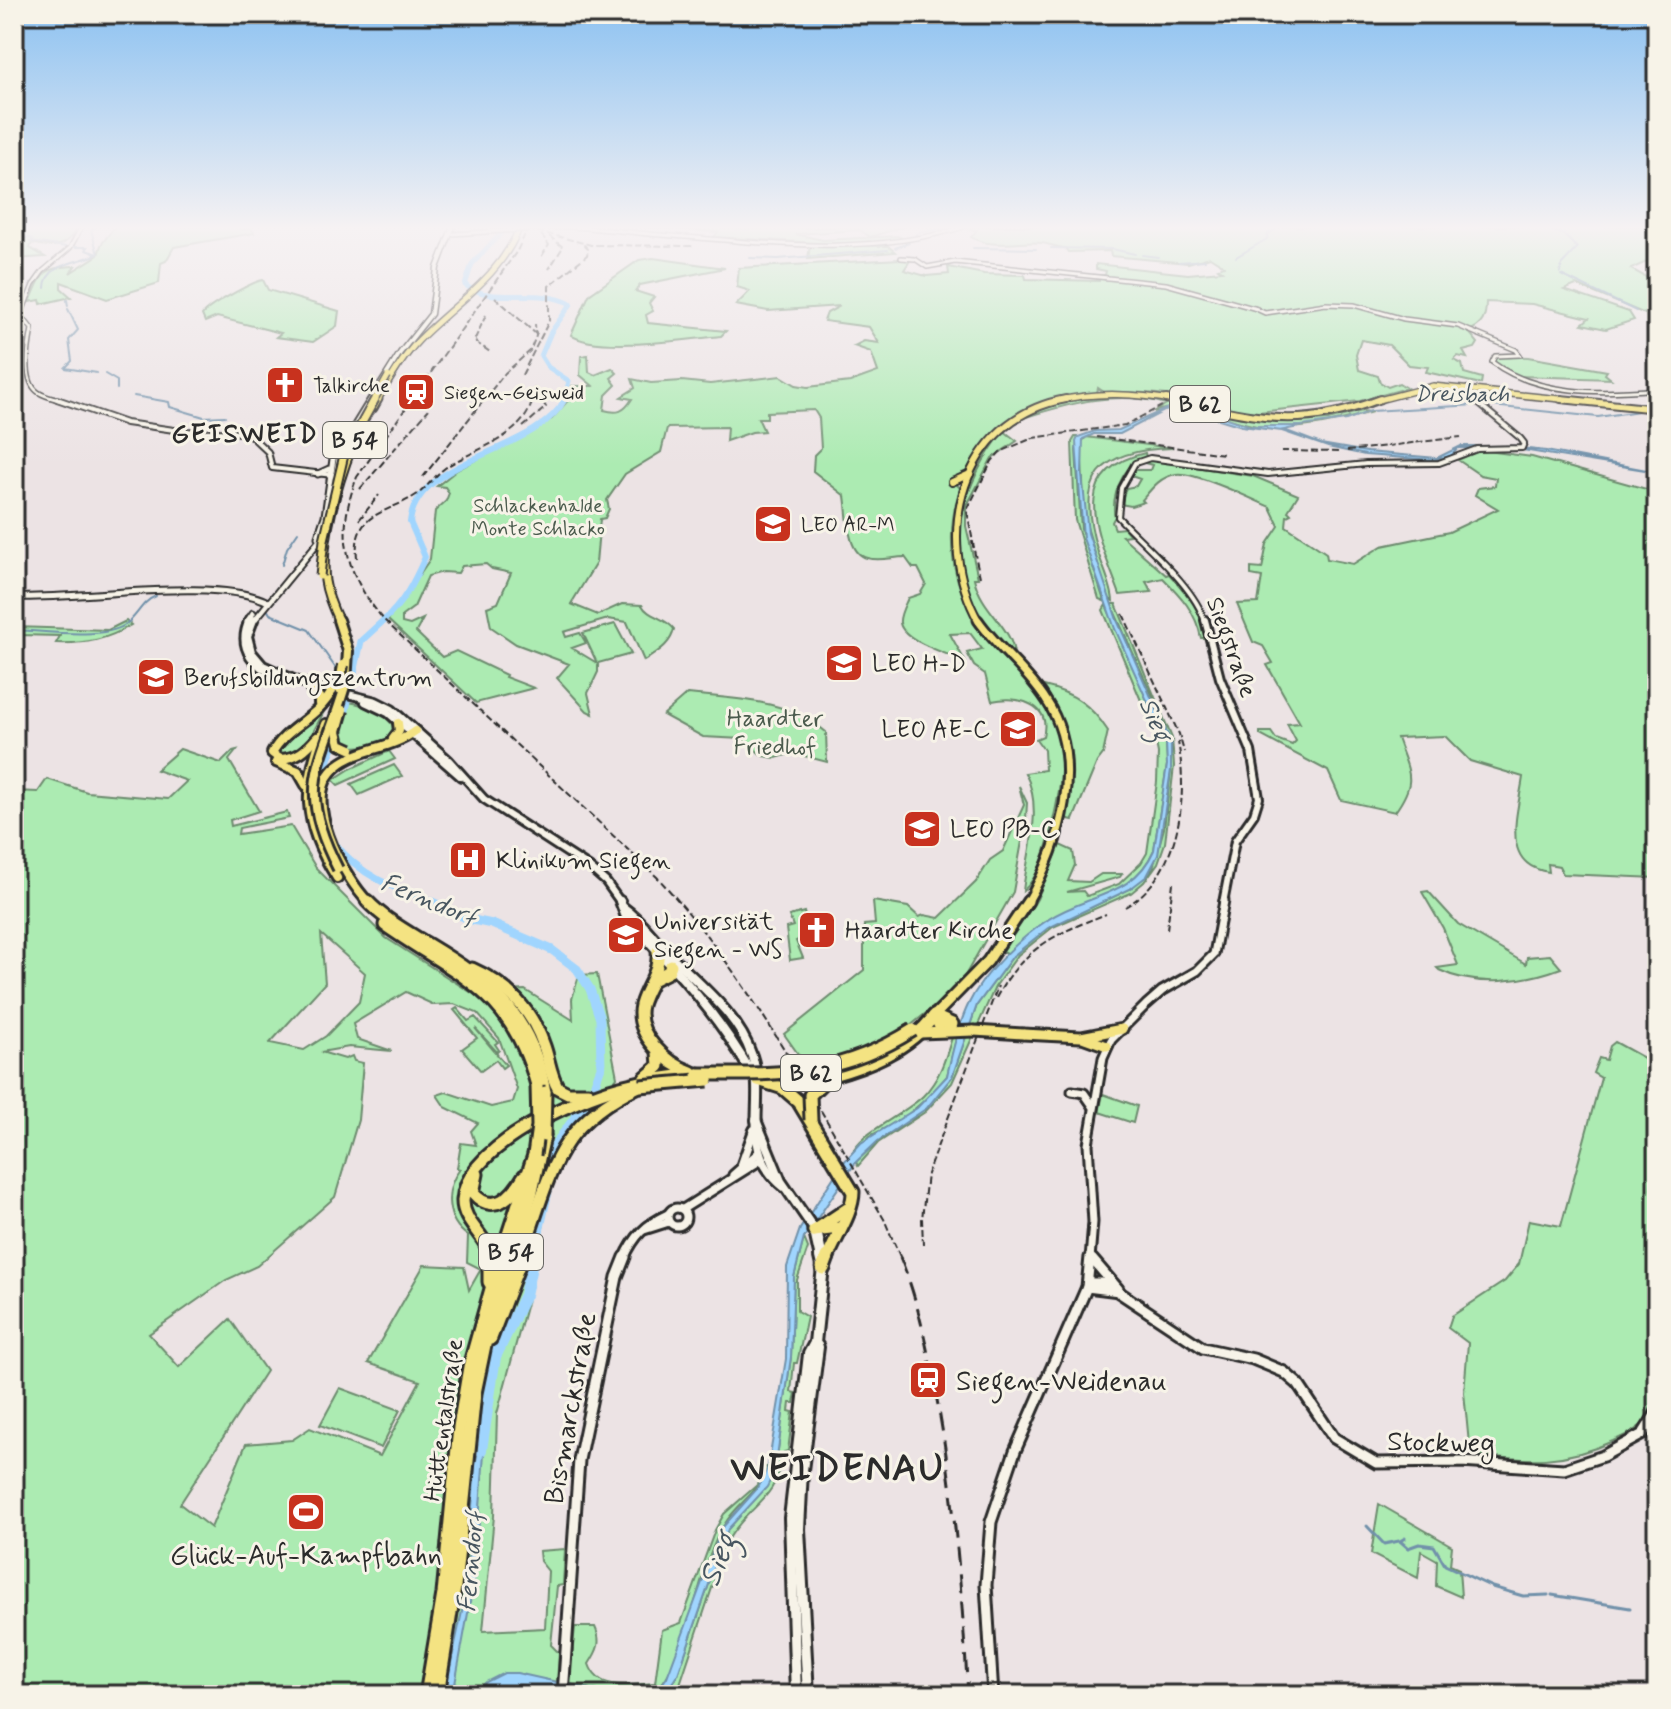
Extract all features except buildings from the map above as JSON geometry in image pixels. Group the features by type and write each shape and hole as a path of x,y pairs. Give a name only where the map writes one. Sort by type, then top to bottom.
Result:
{"highway":[{"name":"Hüttentalstraße","path":"437,1695 454,1594 467,1448 478,1367 497,1294 539,1164 545,1125 540,1084 535,1049 513,1010 491,987 460,964 382,915 338,869 317,825 313,786 318,759 346,683 347,644 325,575 327,551 348,455 403,359 457,306"},
{"name":"Hüttentalstraße","path":"427,1695 444,1594 464,1398 489,1293 534,1155 540,1084 524,1040 499,1004 464,975 388,928 341,883 315,839 308,816 307,787 312,759 339,691 343,655 339,629 323,591 320,568 344,455 405,352 457,306"},
{"path":"346,683 348,690 336,736 350,754"},
{"path":"311,690 319,697 319,704"},
{"path":"326,724 299,756 280,759 274,756 272,750 309,721 330,694"},
{"path":"307,787 302,774 268,755 270,746 306,719 330,694"},
{"path":"393,739 399,731 398,723"},
{"path":"350,754 411,733"},
{"path":"338,869 324,820 323,793 329,774 350,754 411,733"},
{"path":"658,951 664,969 642,997 639,1013 643,1030 668,1061 698,1074"},
{"name":"B 54","path":"460,964 496,980 514,996 544,1044 554,1080 560,1089 576,1094 607,1090"},
{"path":"934,1016 950,1028"},
{"name":"B 62","path":"487,1160 519,1136 569,1108 640,1084 756,1078 791,1081 829,1076 878,1059 919,1033 934,1016"},
{"name":"B 62","path":"487,1160 536,1122 607,1090 698,1074 791,1075 827,1070 875,1054 934,1016"},
{"path":"640,1084 659,1066 657,1049"},
{"path":"811,1120 810,1095 829,1076"},
{"path":"756,1078 788,1091 811,1120 849,1186 848,1208 823,1268"},
{"name":"B 62","path":"478,1367 563,1144 577,1124 593,1110 640,1084"},
{"path":"487,1160 473,1181 473,1193 485,1204 498,1204 514,1193 534,1155"},
{"name":"B 54","path":"487,1160 472,1173 465,1188 463,1206 468,1221 489,1247 489,1293"},
{"path":"814,1231 840,1222"}],"main road":[{"path":"411,733 389,707 311,690 271,675 247,654 242,641 243,628 303,557 322,529 335,456 391,358 423,321 431,306"},
{"name":"B 62","path":"934,1016 986,964 1008,934 1042,874 1063,803 1065,746 1059,723 1045,697 994,642 968,603 956,565 956,519 970,474 984,450 1006,425 1029,411 1064,400 1101,394 1145,394 1261,417 1305,420 1346,414 1389,394 1419,387 1469,388 1657,409"},
{"path":"314,474 330,474"},
{"path":"330,474 332,512 325,533 308,558 265,601 249,628 248,642 253,652 279,674 330,694"},
{"path":"952,482 970,474"},
{"path":"14,597 59,598 175,589 255,596 265,601"},
{"path":"255,596 273,590"},
{"path":"238,594 265,601"},
{"path":"356,698 382,709 496,809 596,873 624,908 664,969 716,1015 756,1078"},
{"path":"624,908 626,917 658,951"},
{"path":"664,969 718,1004 745,1042 753,1058 756,1120 772,1181 786,1188 807,1215 823,1268 815,1343 809,1354 790,1543 796,1695"},
{"path":"949,1003 950,1028"},
{"path":"919,1033 950,1028 1081,1037 1122,1029"},
{"path":"1096,1034 1103,1038 1107,1046"},
{"path":"1081,1037 1107,1046"},
{"path":"729,1076 737,1068 742,1055"},
{"path":"742,1164 756,1120"},
{"path":"799,1460 799,1553 808,1695"}],"street":[{"path":"24,306 22,318 32,329 28,350 34,389 46,396 126,423 193,432 248,433 268,452 272,468 314,474"},
{"path":"1246,306 1266,312 1313,306"},
{"path":"1356,306 1397,318 1458,326 1517,350 1520,355 1498,356 1491,360 1500,369 1531,382 1574,388 1657,389"},
{"name":"Siegstraße","path":"993,1695 986,1585 991,1522 1015,1451 1087,1285 1092,1259 1093,1222 1088,1144 1107,1046 1162,991 1197,971 1214,954 1235,841 1254,814 1259,792 1251,749 1220,678 1202,611 1186,589 1118,517 1116,509 1133,464 1146,459 1161,458 1268,474 1366,464 1439,463 1477,449 1520,448 1517,435 1476,404 1469,388"},
{"path":"1072,1091 1089,1097 1094,1109"},
{"name":"Bismarckstraße","path":"731,1177 742,1164 763,1154"},
{"name":"Bismarckstraße","path":"669,1218 674,1226 681,1225 685,1211 763,1154"},
{"path":"687,1199 700,1199"},
{"name":"Bismarckstraße","path":"563,1695 579,1460 617,1277 625,1253 641,1232 669,1218 673,1209 685,1211"},
{"name":"Stockweg","path":"1092,1259 1120,1292 1203,1348 1253,1359 1284,1372 1298,1384 1334,1438 1376,1463 1461,1462 1564,1469 1603,1456 1643,1434 1657,1412"},
{"name":"Stockweg","path":"1087,1285 1120,1292"}],"green space":[{"path":"213,306 321,306 339,311 337,326 313,342 276,337 281,333 217,317 205,322 202,315"},
{"path":"584,306 650,306 653,311 646,315 648,323 726,331 721,336 620,344 583,340 571,335"},
{"name":"Schlackenhalde Monte Schlacko","path":"740,306 1486,306 1483,320 1468,331 1478,343 1475,348 1463,351 1467,358 1458,356 1454,360 1462,364 1464,373 1482,378 1481,384 1426,372 1428,367 1409,365 1389,345 1361,340 1356,355 1359,370 1378,376 1380,382 1388,387 1399,383 1407,388 1360,401 1253,413 1164,395 1104,392 1098,388 1097,393 1047,403 1017,417 991,438 962,478 953,480 960,488 954,511 953,556 964,599 987,638 1038,695 1058,735 1061,774 1055,812 1042,861 1023,891 1034,816 1031,787 1025,773 1045,770 1044,750 1036,739 1043,736 1042,716 1030,704 1021,701 992,701 985,674 974,666 967,653 982,649 970,633 950,634 965,661 928,646 903,630 900,617 908,598 920,594 926,584 918,568 913,568 905,557 872,559 860,555 855,549 849,532 845,496 813,471 814,455 821,448 819,418 814,410 767,412 767,418 758,418 764,431 726,441 727,427 667,428 661,452 625,474 607,500 609,509 605,518 600,519 596,563 571,604 598,615 622,604 642,605 674,629 667,644 644,661 627,622 608,619 564,632 566,637 580,633 586,643 572,648 597,663 583,633 615,624 631,654 598,663 598,672 588,693 593,714 557,678 569,664 516,644 491,627 487,607 498,603 511,573 492,569 486,564 462,566 458,573 443,572 428,576 414,607 402,616 402,623 410,625 423,619 416,632 442,657 456,651 505,677 534,688 476,703 388,620 430,559 435,511 446,501 449,493 445,487 437,486 457,470 552,419 572,396 572,386 593,386 580,375 581,356 588,355 589,372 595,375 612,368 617,373 611,378 616,385 606,395 604,410 613,412 626,407 632,399 621,397 635,388 632,379 651,383 682,381 710,384 781,376 796,385 808,387 850,382 878,372 871,352 854,346 864,341 879,343 869,327 824,321 827,313 840,306 768,311"},
{"path":"1539,306 1611,306 1629,312 1634,320 1606,329 1582,324 1589,318"},
{"path":"1625,306 1657,306 1657,319"},
{"path":"1501,356 1528,357 1607,371 1605,374 1611,379 1519,376 1494,362"},
{"path":"1149,396 1289,422 1328,420 1362,411 1372,412 1318,425 1278,428 1250,425 1182,407 1154,412 1166,404 1112,398 1076,403 1023,418 1068,401 1100,397"},
{"path":"1250,413 1303,417 1322,415 1301,418 1284,418"},
{"path":"1004,431 1017,441 992,458 966,507 966,526 978,590 1008,636 1014,655 975,606 965,584 960,561 962,515 969,492 990,450"},
{"path":"1078,437 1076,450 1081,529 1104,601 1099,599 1075,520 1072,442"},
{"path":"1086,437 1172,448 1126,454 1099,472 1092,486 1089,503 1091,524 1113,601 1108,598 1085,520 1081,443"},
{"path":"1480,450 1532,457 1657,492 1657,878 1563,874 1559,866 1548,864 1549,872 1533,867 1523,859 1515,835 1523,777 1470,761 1445,736 1397,738 1408,768 1409,784 1395,812 1341,800 1328,771 1260,735 1260,732 1271,732 1276,739 1292,745 1296,741 1287,724 1300,723 1267,665 1273,663 1263,646 1253,642 1237,604 1258,603 1262,577 1251,575 1251,568 1262,569 1267,544 1279,526 1270,507 1209,481 1184,474 1165,478 1142,500 1144,502 1131,506 1120,504 1126,488 1136,486 1140,479 1131,476 1133,470 1150,470 1152,465 1141,462 1150,460 1253,476 1298,495 1288,511 1291,514 1287,516 1286,526 1326,553 1327,559 1353,564 1382,546 1449,532 1498,509 1475,495 1478,488 1495,486 1496,478 1480,475 1458,460"},
{"path":"1145,453 1146,457 1127,470 1119,485 1112,522 1115,529 1124,528 1130,535 1122,536 1166,575 1169,574 1182,589 1193,603 1207,638 1201,638 1192,612 1163,578 1146,582 1152,592 1120,595 1104,552 1094,510 1096,492 1104,475 1120,462"},
{"path":"1111,604 1116,604 1172,738 1174,766 1165,843 1158,863 1131,893 1053,927 1018,955 995,987 952,1083 925,1112 878,1143 858,1166 856,1162 878,1141 911,1121 952,1077 977,1005 1013,956 1048,928 1130,889 1153,868 1164,828 1171,770 1165,724"},
{"path":"1106,605 1166,743 1167,765 1154,850 1146,865 1124,885 1047,921 1009,954 1003,951 1037,899 1060,845 1073,851 1075,865 1068,881 1089,882 1101,874 1122,874 1067,892 1083,891 1087,896 1119,884 1147,853 1158,753 1153,729 1103,610"},
{"path":"126,621 131,625 104,638 86,642 56,643 60,636 18,635 14,640 16,627 108,630"},
{"path":"1044,686 1081,701 1108,731 1103,754 1073,820 1064,818 1071,766 1066,734"},
{"name":"Haardter Friedhof","path":"687,694 760,702 795,713 826,732 827,762 793,753 776,758 763,756 742,739 703,737 663,715"},
{"path":"349,702 363,705 381,715 396,729 393,736 373,746 350,747 341,739"},
{"path":"327,706 305,747 287,757 277,753 293,734"},
{"path":"180,749 221,763 237,750 229,760 259,811 230,820 231,826 287,812 289,818 239,828 238,834 291,826 316,868 386,938 472,993 525,990 573,1020 572,999 579,975 597,974 617,1077 558,1153 531,1288 497,1414 494,1516 483,1631 545,1628 548,1571 540,1561 539,1551 565,1549 563,1585 557,1586 551,1645 559,1653 557,1682 505,1673 486,1683 496,1688 501,1686 508,1689 520,1685 573,1695 14,1695 14,791 38,792 47,779 87,792 168,799 187,781 156,770","holes":["321,934 365,973 359,1002 326,1036 304,1050 270,1043 325,983","406,992 434,1005 454,1004 477,1013 499,1038 517,1089 513,1102 491,1107 446,1092 437,1095 445,1107 478,1123 471,1131 476,1145 461,1143 457,1168 460,1169 451,1187 449,1205 455,1222 468,1236 467,1262 481,1269 469,1290 464,1267 424,1265 368,1363 420,1381 380,1456 310,1428 292,1440 246,1444 211,1528 180,1504 266,1371 230,1319 179,1367 149,1334 226,1280 257,1266 335,1197 358,1120 363,1063 354,1061 352,1056 345,1059 321,1052 349,1047 392,1051 357,1039 353,1024"]},
{"path":"389,751 395,759 338,785 333,780 350,769"},
{"path":"394,765 402,776 359,795 351,784"},
{"path":"1019,786 1027,803 1013,892 959,986 904,1031 872,1049 808,1068 784,1034 864,970 864,925 875,924 873,901 908,907 919,917 939,918 976,882 990,860 1003,851 1024,805"},
{"path":"1428,891 1458,924 1526,964 1527,957 1550,955 1561,968 1532,977 1500,981 1468,979 1439,970 1437,968 1458,965 1443,928 1422,892"},
{"path":"804,912 809,935 796,941 803,958 790,960 786,928 793,926 789,916"},
{"path":"457,1008 468,1021 475,1017 498,1042 495,1044 499,1050 497,1052 475,1028 506,1065 502,1068 496,1060 481,1071 462,1049 477,1038 454,1010"},
{"path":"953,1034 957,1035 947,1076 934,1092 904,1118 870,1136 852,1154 863,1139 915,1103 929,1089 942,1067"},
{"path":"1615,1042 1657,1065 1657,1131 1651,1189 1657,1208 1659,1320 1656,1382 1651,1406 1644,1422 1634,1431 1578,1454 1545,1459 1475,1455 1475,1448 1469,1444 1464,1392 1468,1343 1448,1328 1452,1316 1505,1281 1519,1264 1529,1220 1561,1226 1601,1078 1593,1073 1599,1058 1606,1060 1610,1046"},
{"path":"1103,1094 1137,1106 1133,1123 1099,1112"},
{"path":"804,1238 808,1248 797,1280 797,1311 807,1317 797,1363 794,1363 791,1392 796,1393 794,1403 790,1403 789,1411 793,1412 788,1451 784,1452 775,1483 728,1540 680,1684 671,1695 664,1695 678,1674 728,1529 766,1487 775,1471 791,1357 794,1277"},
{"path":"340,1388 400,1410 381,1448 320,1425"},
{"path":"765,1467 768,1467 760,1482 728,1519 717,1537 678,1654 662,1684 653,1692 635,1696 569,1684 575,1627 595,1627 598,1646 589,1664 600,1679 616,1685 655,1683 662,1630 681,1623 715,1530 724,1514 757,1485"},
{"path":"1379,1504 1452,1546 1450,1565 1459,1569 1461,1597 1436,1586 1437,1560 1421,1551 1418,1578 1371,1554"}],"water":[{"name":"Sieg","path":"1170,407 1199,409 1251,426 1303,426 1284,430 1321,444 1367,452 1437,458 1461,446 1501,446 1546,451 1657,472 1511,448 1458,448 1451,456 1433,460 1365,455 1328,447 1282,431 1242,426 1183,408 1164,411 1120,434 1094,434 1083,439 1082,475 1088,533 1117,620 1171,742 1171,770 1158,855 1147,876 1130,889 1048,928 1013,956 977,1005 952,1077 927,1108 878,1141 856,1162 804,1238 794,1277 791,1357 775,1471 767,1487 728,1529 678,1674 664,1695 647,1695 660,1687 667,1677 722,1528 756,1490 768,1467 786,1359 787,1267 800,1229 842,1164 861,1143 917,1108 947,1076 958,1030 968,1005 1003,957 1049,919 1122,886 1145,865 1154,850 1167,765 1166,743 1115,629 1083,538 1076,442 1078,437 1095,431 1119,430"},
{"path":"485,1440 475,1575 453,1695 444,1695 466,1593 475,1464 480,1443"},
{"path":"504,1673 517,1673 615,1695 573,1695 520,1685 508,1689 500,1686 487,1695 474,1695 486,1682"}],"waterway":[{"path":"564,400 569,381 548,367 541,356 551,332 570,306"},
{"path":"1625,306 1636,311"},
{"path":"68,309 78,330 69,340 72,361 65,368 97,373"},
{"path":"105,374 117,381 117,389"},
{"path":"134,396 169,402 170,407 204,417 225,416"},
{"name":"Ferndorf","path":"384,620 407,592 425,557 410,522 418,500 433,483 455,469 530,432 551,417 564,400"},
{"name":"Dreisbach","path":"1301,426 1346,420 1371,411 1476,405"},
{"name":"Dreisbach","path":"1483,405 1598,417 1639,411"},
{"path":"282,565 287,548 298,532"},
{"path":"14,630 55,633 115,630 125,625 156,596"},
{"path":"267,609 270,614 309,630 337,670"},
{"name":"Ferndorf","path":"345,715 361,641 384,620"},
{"name":"Ferndorf","path":"320,795 321,777 339,732"},
{"name":"Ferndorf","path":"334,842 367,873 393,887 436,903"},
{"name":"Ferndorf","path":"430,901 468,919 492,924 552,950 577,969 590,989 600,1019 601,1067 590,1097 553,1147 549,1177"},
{"name":"Ferndorf","path":"533,1259 548,1191"},
{"name":"Ferndorf","path":"481,1450 495,1357 525,1295 533,1257"},
{"path":"1367,1526 1384,1544 1399,1541"},
{"path":"1405,1538 1400,1541 1408,1548 1419,1544 1434,1546 1445,1565 1492,1587 1523,1596 1548,1595"},
{"path":"1552,1595 1630,1608"}],"railway":[{"path":"478,306 357,477 346,517 346,535 348,553 360,586 384,620 657,877 691,916 752,998 780,1042 884,1219 901,1259"},
{"path":"505,306 536,334"},
{"path":"522,375 549,321 549,306"},
{"path":"486,315 474,341 490,352"},
{"path":"535,324 536,334"},
{"path":"423,477 505,373 530,351 536,334"},
{"path":"523,427 546,407 534,388"},
{"path":"357,558 357,543 365,524 418,494 445,468 512,430 530,408 534,392"},
{"path":"974,548 967,510 992,461 1000,452 1033,438 1125,425 1162,406"},
{"path":"360,489 429,409"},
{"path":"1097,437 1224,454"},
{"path":"1347,451 1461,437"},
{"path":"1281,451 1340,452"},
{"path":"359,520 379,495"},
{"path":"972,541 980,577"},
{"path":"1123,614 1179,734 1184,752"},
{"path":"1125,907 1158,876 1176,834 1182,787 1178,742"},
{"path":"1167,929 1173,883"},
{"path":"996,998 1017,967 1042,945 1106,914"},
{"path":"923,1245 922,1219 927,1174 998,986"},
{"path":"900,1257 923,1329 940,1414 959,1574 968,1695"}],"place":[{"name":"Talkirche","path":"285,385"},
{"name":"Siegen-Geisweid","path":"416,392"},
{"name":"LEO AR-M","path":"773,524"},
{"name":"LEO H-D","path":"844,663"},
{"name":"Berufsbildungszentrum","path":"156,677"},
{"name":"LEO AE-C","path":"1018,729"},
{"name":"LEO PB-C","path":"922,829"},
{"name":"Klinikum Siegen","path":"468,860"},
{"name":"Haardter Kirche","path":"817,930"},
{"name":"Universität Siegen - WS","path":"626,935"},
{"name":"Siegen-Weidenau","path":"928,1380"},
{"name":"Glück-Auf-Kampfbahn","path":"306,1512"}],"district":[{"name":"GEISWEID","path":"245,433"},
{"name":"WEIDENAU","path":"838,1467"}]}
